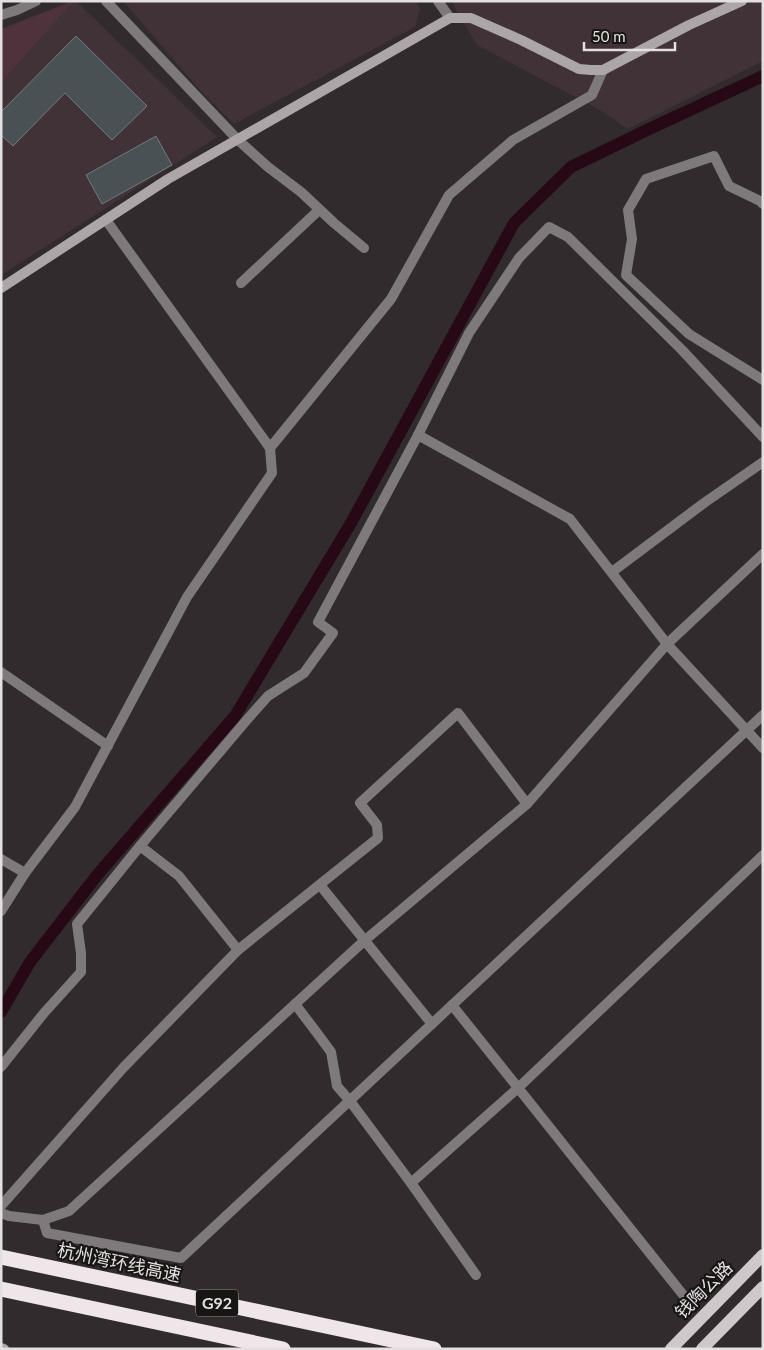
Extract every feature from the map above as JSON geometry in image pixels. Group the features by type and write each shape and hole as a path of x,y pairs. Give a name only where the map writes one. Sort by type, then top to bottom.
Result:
{"highway":[{"name":"杭州湾环线高速","path":"1,1257 434,1349"},
{"name":"G92","path":"1,1289 283,1349"}],"main road":[{"path":"1,288 168,179 450,18 470,18 579,68 603,70 742,1"},
{"name":"钱陶公路","path":"671,1349 763,1255"},
{"path":"702,1349 763,1287"}],"street":[{"path":"1,15 36,1"},
{"path":"106,1 238,140 268,167 301,192 364,248"},
{"path":"438,1 450,18"},
{"path":"270,448 391,299 449,195 513,140 592,95 603,70"},
{"path":"763,204 729,186 714,156 646,179 628,210 632,239 626,276 689,334 763,380"},
{"path":"241,283 319,210"},
{"path":"1,911 25,873 75,807 187,597 272,473 270,448 106,220"},
{"path":"1,1067 44,1013 81,972 81,953 77,924 140,846 268,696 304,673 333,633 318,622 418,435 469,333 519,258 549,227 568,236 682,350 763,437"},
{"path":"418,435 570,519 667,644 763,748"},
{"path":"612,572 704,503 763,462"},
{"path":"1,1213 9,1216 43,1220 69,1211 364,941 527,804 667,644 763,554"},
{"path":"1,672 108,746"},
{"path":"1,1206 123,1068 238,950 378,838 377,825 360,802 458,714 527,804"},
{"path":"43,1220 47,1233 181,1258 763,715"},
{"path":"140,846 179,876 238,950"},
{"path":"411,1183 518,1088 763,855"},
{"path":"1,859 25,873"},
{"path":"320,885 432,1024"},
{"path":"296,1004 330,1052 337,1086 411,1183 476,1275"},
{"path":"452,1005 688,1301"}],"shaded area":[{"path":"74,1 217,137 1,275 1,83"},
{"path":"74,1 1,83 1,29"},
{"path":"123,1 416,1 420,9 415,27 234,124 200,90"},
{"path":"451,1 763,1 763,61 628,129 600,110 477,45"}],"building":[{"path":"76,36 147,106 112,140 65,93 13,146 1,135 1,112"},
{"path":"156,136 172,165 102,204 86,175"}],"waterway":[{"path":"1,1012 30,962 98,874 235,716 351,523 514,223 571,167 763,76"}]}
